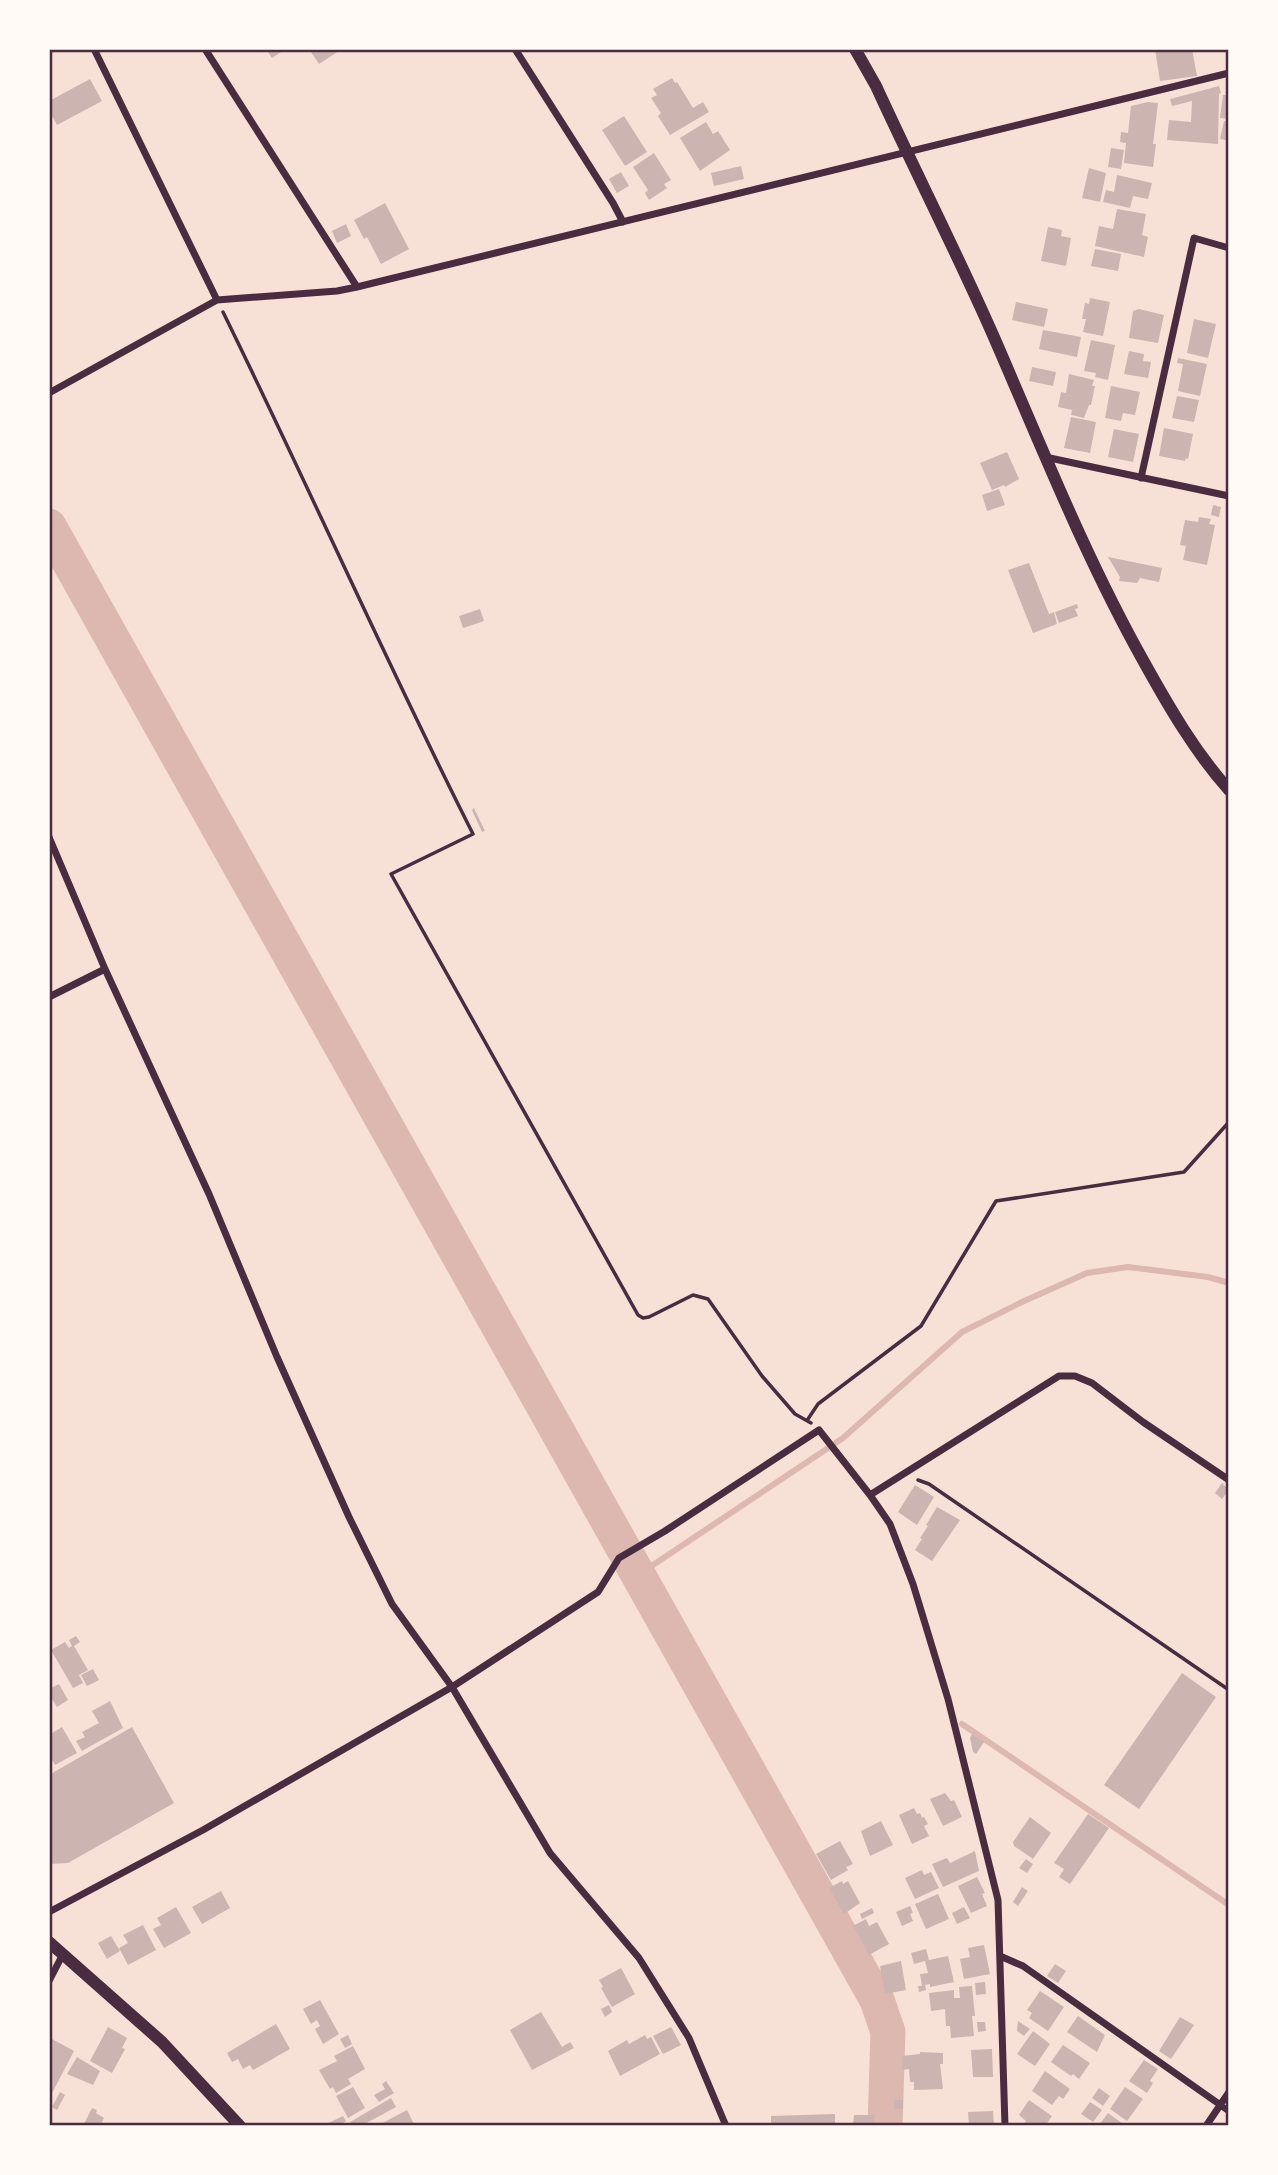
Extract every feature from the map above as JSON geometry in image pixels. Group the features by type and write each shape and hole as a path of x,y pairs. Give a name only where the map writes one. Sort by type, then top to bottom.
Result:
{"street":[{"path":"94,49 217,300"},
{"path":"205,49 357,287"},
{"path":"515,49 623,222"},
{"path":"855,49 876,86 992,334 1044,457 1112,603 1188,736 1229,790"},
{"path":"49,393 217,300 337,291 357,287 1229,74"},
{"path":"1141,478 1194,238 1229,248"},
{"path":"1044,457 1229,496"},
{"path":"49,837 105,969 209,1194 277,1357 349,1517 392,1604 452,1687 550,1853 639,1958 689,2038 726,2126"},
{"path":"49,997 105,969"},
{"path":"870,1495 1059,1376 1075,1376 1092,1383 1143,1422 1229,1480"},
{"path":"49,1912 203,1830 452,1687 598,1592 619,1558 648,1542 819,1430 890,1524 934,1651 998,1900 1005,2126"},
{"path":"49,1942 162,2042 240,2126"},
{"path":"49,1981 63,1954"},
{"path":"1000,1956 1023,1966 1229,2111"},
{"path":"1206,2126 1229,2092"}],"path":[{"path":"217,300 473,834 391,874 638,1315 649,1317 693,1295 708,1299 762,1376 795,1414 808,1419 818,1404 920,1326 996,1201 1184,1172 1229,1122"},
{"path":"904,1474 929,1484 1229,1690"}],"building":[{"path":"266,49 286,49 272,58"},
{"path":"309,49 342,49 319,64"},
{"path":"1155,49 1192,49 1197,76 1160,81"},
{"path":"672,78 693,108 703,102 709,112 670,135 651,98 657,95 653,89"},
{"path":"90,79 102,101 57,125 49,110 49,101"},
{"path":"1219,86 1221,93 1218,144 1167,140 1169,120 1191,122 1192,101 1172,106 1170,99"},
{"path":"1223,95 1229,95 1229,119 1220,118"},
{"path":"1158,103 1153,167 1124,163 1126,143 1120,142 1121,132 1128,133 1131,106"},
{"path":"624,116 647,152 625,166 602,130"},
{"path":"1224,121 1229,122 1229,141 1220,139"},
{"path":"706,122 713,134 718,131 730,150 700,171 680,138"},
{"path":"1111,148 1124,150 1121,169 1108,167"},
{"path":"654,153 671,180 664,184 667,188 649,200 645,193 648,190 633,167"},
{"path":"741,166 744,179 714,186 711,173"},
{"path":"1089,168 1106,173 1100,202 1082,198"},
{"path":"621,172 629,186 617,193 609,179"},
{"path":"1117,175 1152,183 1148,199 1133,196 1130,208 1103,202 1106,190 1114,192"},
{"path":"385,203 409,249 381,264 367,237 364,239 354,220"},
{"path":"1117,209 1146,214 1142,235 1148,237 1144,257 1095,246 1099,226 1113,229"},
{"path":"346,224 351,236 337,243 332,231"},
{"path":"1048,227 1062,230 1061,236 1071,238 1066,266 1041,261"},
{"path":"1095,249 1121,254 1118,271 1091,266"},
{"path":"1090,298 1110,302 1103,336 1083,332 1085,303 1089,304"},
{"path":"1016,302 1048,309 1044,327 1012,320"},
{"path":"1139,309 1164,315 1158,343 1129,338 1133,311"},
{"path":"1194,319 1216,324 1208,358 1187,353"},
{"path":"1043,330 1081,337 1077,357 1039,349"},
{"path":"1091,340 1115,345 1108,380 1095,377 1096,373 1084,371"},
{"path":"1129,351 1144,354 1143,361 1151,362 1148,378 1124,374"},
{"path":"1178,358 1207,364 1200,396 1178,391 1183,364 1177,363"},
{"path":"1032,367 1056,372 1053,386 1029,381"},
{"path":"1069,374 1094,380 1091,405 1084,418 1071,415 1072,410 1058,407 1061,392 1066,393"},
{"path":"1111,386 1140,392 1135,415 1123,413 1121,421 1105,418"},
{"path":"1177,396 1199,400 1194,422 1172,418"},
{"path":"1071,417 1096,422 1090,453 1064,448"},
{"path":"1164,428 1193,434 1188,459 1185,461 1159,456"},
{"path":"1114,429 1139,434 1133,462 1108,457"},
{"path":"1007,452 1019,479 1005,487 1004,485 992,490 980,463"},
{"path":"999,489 1005,505 987,511 982,495"},
{"path":"1213,505 1221,507 1219,517 1211,515"},
{"path":"1199,517 1211,519 1209,524 1215,525 1207,565 1183,560 1186,546 1180,545 1185,520 1198,522"},
{"path":"1108,557 1162,568 1159,582 1140,578 1137,583 1119,581 1120,577"},
{"path":"1029,563 1049,614 1054,612 1057,624 1033,633 1008,570"},
{"path":"1077,604 1078,608 1075,609 1078,616 1059,623 1055,612"},
{"path":"480,609 484,621 463,628 459,616"},
{"path":"474,808 485,831 482,832 472,810"},
{"path":"1222,1483 1229,1490 1222,1499 1215,1493"},
{"path":"915,1485 934,1497 917,1525 898,1512"},
{"path":"937,1507 960,1520 932,1561 915,1550"},
{"path":"76,1636 80,1642 74,1646 88,1670 79,1675 83,1683 73,1688 51,1650 65,1642 69,1648 72,1646 69,1640"},
{"path":"93,1669 99,1680 87,1686 81,1675"},
{"path":"1182,1673 1216,1697 1139,1809 1104,1785"},
{"path":"59,1684 68,1700 57,1707 49,1689"},
{"path":"110,1701 123,1728 82,1751 76,1741 85,1737 82,1732 99,1723 92,1711"},
{"path":"62,1727 77,1753 55,1765 49,1755 49,1735"},
{"path":"132,1727 174,1803 68,1863 49,1864 49,1775"},
{"path":"972,1734 984,1742 976,1754 973,1752 970,1738"},
{"path":"945,1793 951,1801 954,1800 962,1817 943,1826 930,1799"},
{"path":"914,1808 928,1824 924,1826 929,1836 912,1844 899,1815"},
{"path":"1088,1814 1109,1828 1070,1884 1059,1877 1064,1869 1054,1863"},
{"path":"1030,1817 1051,1833 1033,1859 1014,1846 1013,1842"},
{"path":"881,1821 893,1845 870,1856 861,1831"},
{"path":"840,1841 853,1864 831,1880 816,1854"},
{"path":"975,1851 979,1871 943,1887 932,1864 947,1858 950,1863"},
{"path":"1026,1859 1033,1864 1027,1873 1019,1868"},
{"path":"922,1870 924,1875 931,1872 939,1888 915,1899 905,1878"},
{"path":"977,1877 985,1893 982,1894 987,1906 971,1913 958,1886"},
{"path":"842,1881 843,1884 848,1881 860,1903 844,1914 829,1888"},
{"path":"1022,1887 1028,1891 1018,1906 1013,1902"},
{"path":"221,1891 230,1908 202,1924 192,1907"},
{"path":"938,1894 949,1919 926,1929 915,1904"},
{"path":"910,1906 913,1921 902,1926 896,1912"},
{"path":"176,1907 191,1933 164,1948 153,1929 161,1925 157,1918"},
{"path":"964,1907 970,1918 957,1924 952,1913"},
{"path":"872,1908 874,1913 862,1919 860,1914"},
{"path":"866,1919 869,1926 877,1922 889,1944 869,1955 853,1926"},
{"path":"143,1925 156,1950 128,1965 119,1948 128,1943 123,1935"},
{"path":"111,1936 120,1951 107,1959 98,1943"},
{"path":"984,1945 990,1974 964,1979 960,1959 970,1957 968,1948"},
{"path":"926,1949 929,1960 948,1956 954,1982 930,1987 930,1984 925,1985 926,1990 919,1992 918,1986 922,1986 920,1974 928,1973 925,1961 914,1964 911,1953"},
{"path":"901,1961 906,1990 885,1994 880,1966"},
{"path":"1055,1964 1066,1971 1058,1983 1047,1976"},
{"path":"621,1968 635,1994 612,2007 599,1980"},
{"path":"985,1982 986,1994 976,1995 975,1983"},
{"path":"972,1986 974,2036 951,2038 950,2026 946,2026 945,2009 931,2011 929,1993 954,1990 954,1998 960,1998 959,1987"},
{"path":"1040,1991 1064,2007 1048,2031 1029,2018 1032,2013 1027,2010"},
{"path":"320,2000 339,2034 323,2044 315,2029 320,2026 317,2020 311,2024 303,2009"},
{"path":"609,2005 612,2012 605,2017 601,2009"},
{"path":"541,2012 562,2047 570,2042 574,2048 532,2070 510,2030"},
{"path":"1078,2016 1105,2035 1097,2052 1067,2032"},
{"path":"1180,2017 1194,2025 1171,2059 1159,2051"},
{"path":"1018,2021 1030,2029 1024,2036 1017,2031"},
{"path":"977,2022 985,2022 986,2031 978,2032"},
{"path":"276,2024 290,2049 253,2070 250,2065 243,2069 238,2059 232,2062 227,2053"},
{"path":"108,2027 127,2038 122,2048 125,2049 112,2073 90,2061"},
{"path":"671,2027 681,2045 663,2054 653,2036"},
{"path":"1033,2031 1050,2044 1035,2066 1017,2054"},
{"path":"348,2035 352,2044 345,2048 340,2039"},
{"path":"645,2035 647,2039 651,2037 660,2054 620,2076 608,2051 627,2040 629,2044"},
{"path":"52,2039 74,2051 49,2099 49,2045"},
{"path":"1063,2045 1090,2063 1079,2079 1051,2062"},
{"path":"353,2046 365,2069 348,2079 351,2084 336,2093 333,2087 330,2089 319,2070 337,2061 334,2056"},
{"path":"992,2049 993,2077 973,2077 971,2050"},
{"path":"920,2052 943,2053 943,2064 940,2064 943,2089 914,2090 909,2069 902,2070 902,2056"},
{"path":"77,2057 100,2071 93,2085 67,2074"},
{"path":"1144,2060 1158,2069 1150,2081 1153,2083 1147,2093 1129,2081"},
{"path":"1045,2071 1070,2089 1063,2099 1059,2096 1052,2105 1032,2091"},
{"path":"386,2081 394,2093 379,2102 374,2095 385,2089 382,2084"},
{"path":"353,2087 365,2108 348,2118 336,2096"},
{"path":"1125,2087 1143,2099 1127,2121 1110,2109"},
{"path":"1099,2088 1110,2096 1103,2106 1092,2098"},
{"path":"60,2092 65,2095 57,2110 52,2107"},
{"path":"391,2098 396,2107 361,2126 353,2126 350,2122"},
{"path":"894,2100 903,2100 903,2109 894,2109"},
{"path":"1029,2100 1052,2116 1045,2126 1022,2126 1026,2121 1019,2115"},
{"path":"1090,2102 1102,2110 1093,2122 1081,2114"},
{"path":"92,2108 104,2118 100,2126 83,2126"},
{"path":"407,2110 415,2126 377,2126"},
{"path":"993,2111 994,2125 969,2126 968,2112"},
{"path":"1108,2113 1126,2126 1099,2125"},
{"path":"835,2114 835,2123 839,2123 839,2126 771,2126 771,2116"},
{"path":"854,2115 875,2115 874,2126 853,2126"},
{"path":"343,2116 346,2121 338,2126 322,2126"}],"waterway":[{"path":"49,526 877,2000 888,2032 885,2126"},
{"path":"638,1575 843,1438 962,1332 1022,1302 1087,1273 1128,1267 1208,1277 1229,1283"},
{"path":"962,1724 1229,1905"}]}
